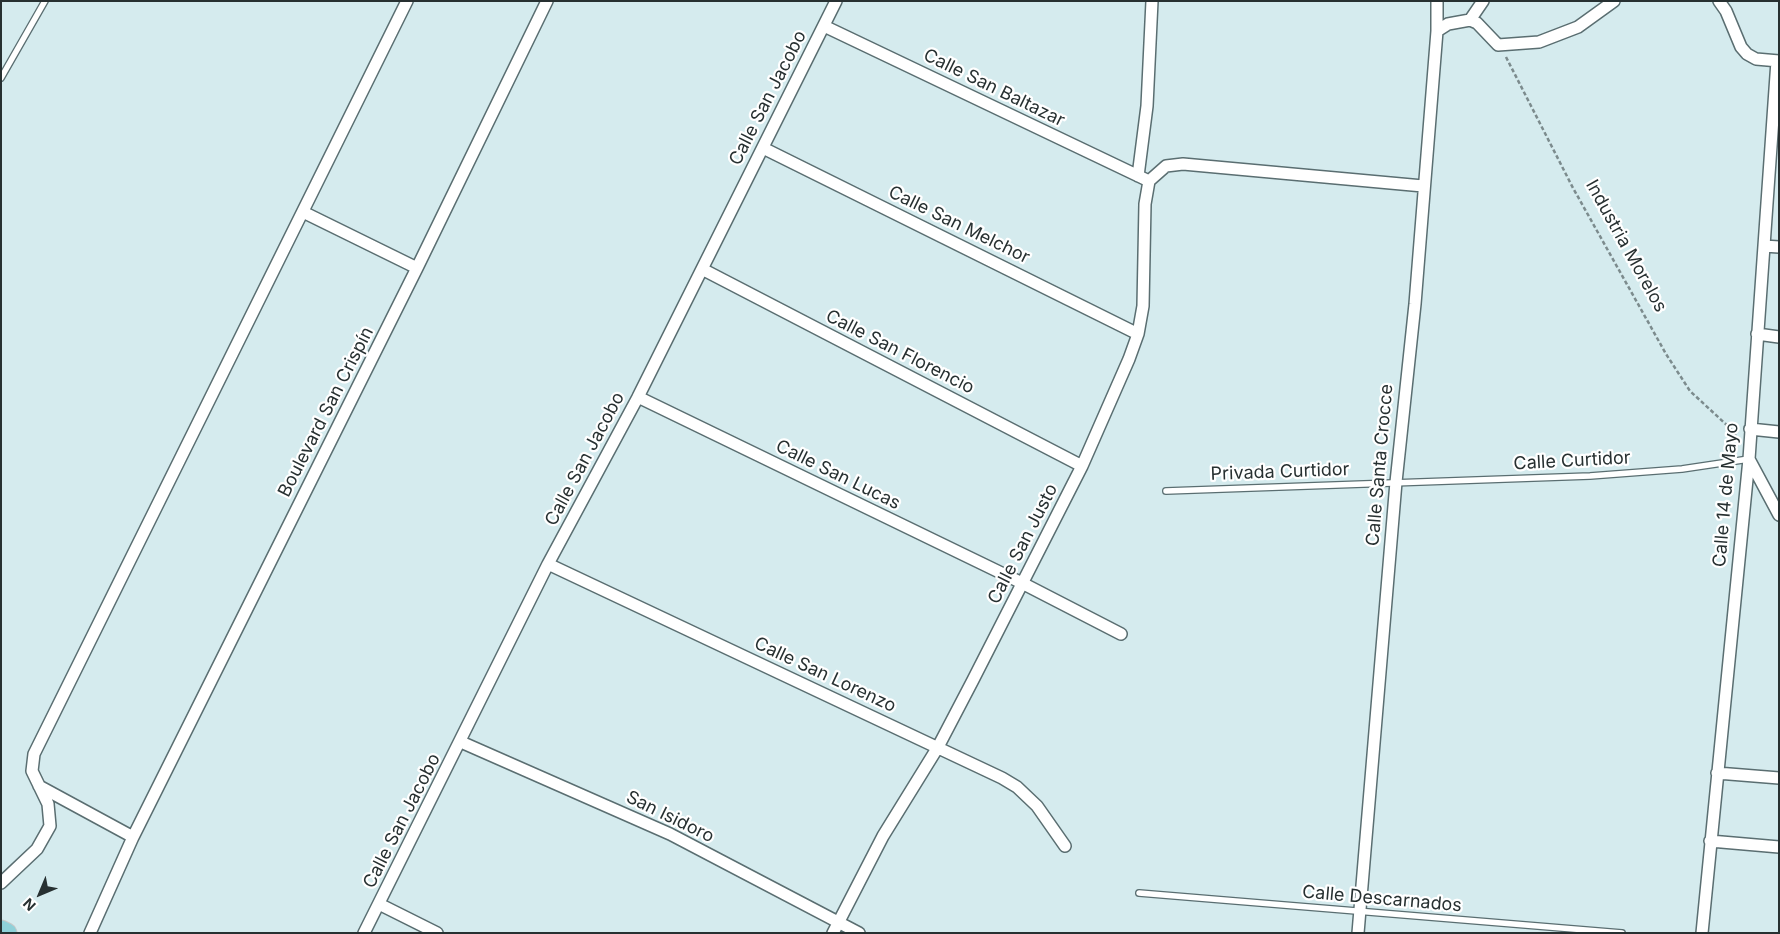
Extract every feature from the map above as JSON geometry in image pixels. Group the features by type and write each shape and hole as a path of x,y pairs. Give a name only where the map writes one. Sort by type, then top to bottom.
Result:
{"main road":[{"path":"1,930 7,933"}],"street":[{"path":"1,883 37,849 50,826 48,804 37,785 32,771 34,754 407,1"},
{"name":"Boulevard San Crispín","path":"90,933 133,837 418,268 547,1"},
{"name":"Calle San Jacobo","path":"364,933 462,742 548,564 638,397 836,1"},
{"path":"1138,176 1146,106 1152,1"},
{"name":"Calle Santa Crocce","path":"1358,933 1396,482 1415,304 1423,186 1437,31 1437,1"},
{"path":"1470,20 1483,1"},
{"path":"1437,31 1448,24 1470,20 1477,23 1498,46 1550,39 1578,27 1614,1"},
{"path":"1718,1 1726,11 1738,42 1747,54 1756,58 1778,61"},
{"name":"Calle San Baltazar","path":"824,26 1149,181"},
{"name":"Calle 14 de Mayo","path":"1702,933 1748,459 1764,246 1775,155 1778,61"},
{"name":"Calle San Melchor","path":"763,148 1138,334"},
{"path":"1149,181 1166,166 1183,164 1423,186"},
{"name":"Calle San Justo","path":"836,928 883,836 938,747 1103,422 1138,334 1144,289 1145,204 1149,181"},
{"path":"303,212 418,268"},
{"path":"1764,246 1779,247"},
{"name":"Calle San Florencio","path":"702,269 1082,466"},
{"path":"1757,334 1779,337"},
{"name":"Calle San Lucas","path":"638,397 1022,583 1121,634"},
{"path":"1750,429 1779,432"},
{"path":"1748,459 1779,515"},
{"name":"Calle San Lorenzo","path":"548,564 938,747 1017,787 1037,806 1065,846"},
{"name":"San Isidoro","path":"462,742 670,834 836,928 859,933"},
{"path":"1717,772 1779,778"},
{"path":"37,785 133,837"},
{"path":"1710,841 1779,847"},
{"path":"379,904 437,933"}],"lane":[{"path":"1,78 45,1"},
{"name":"Calle Curtidor","path":"1396,482 1632,474 1715,465 1748,459"},
{"name":"Privada Curtidor","path":"1166,491 1396,482"},
{"name":"Calle Descarnados","path":"1139,893 1360,913 1622,933"}],"path":[{"name":"Industria Morelos","path":"1498,46 1539,119 1573,188 1666,354 1690,391 1730,428 1748,459"}]}
